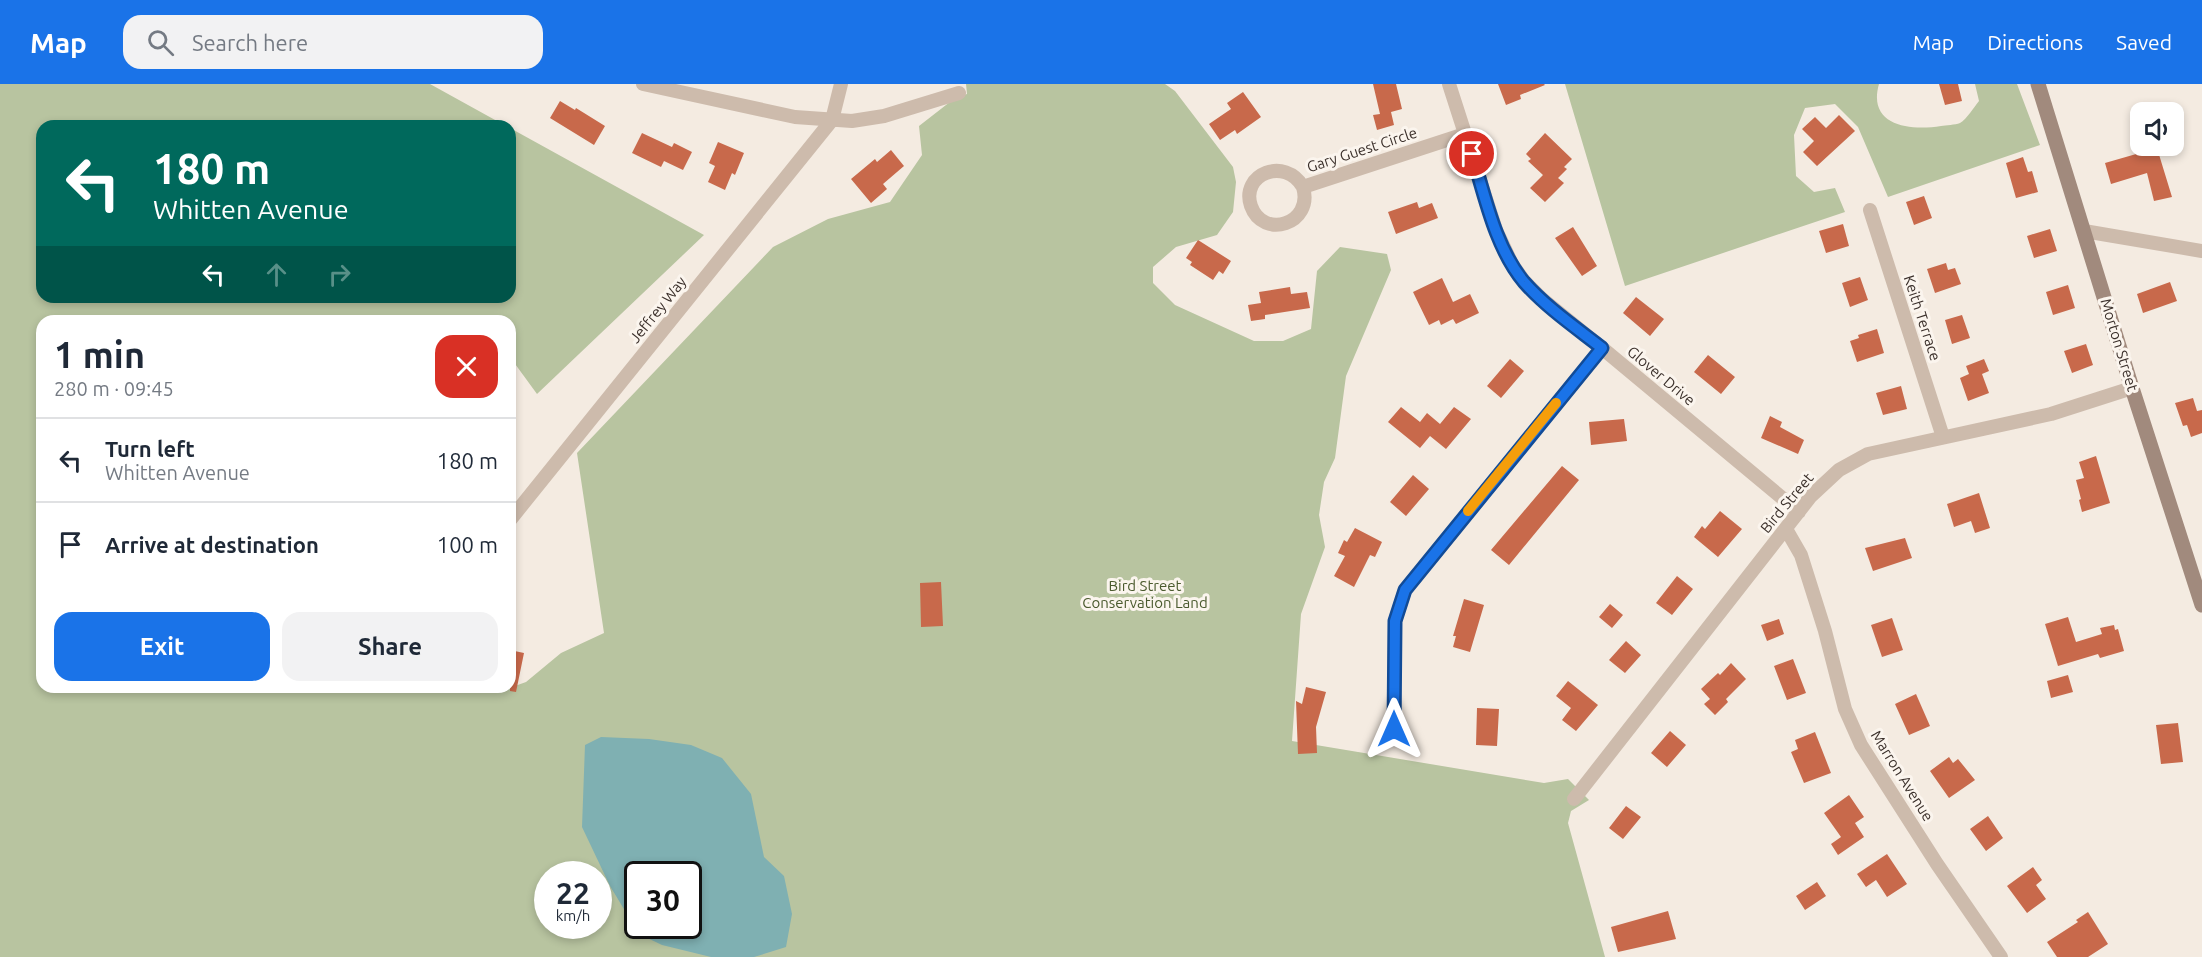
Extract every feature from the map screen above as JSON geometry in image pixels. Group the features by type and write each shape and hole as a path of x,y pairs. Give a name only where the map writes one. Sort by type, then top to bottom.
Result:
{"street":[{"path":"643,84 795,117 852,122 885,116 959,93"},
{"path":"832,120 841,84"},
{"name":"Glover Drive","path":"1449,84 1496,230 1512,264 1524,281 1542,299 1799,512"},
{"name":"Morton Street","path":"2038,84 2202,605"},
{"name":"Jeffrey Way","path":"516,513 832,120"},
{"name":"Gary Guest Circle","path":"1303,186 1465,134"},
{"name":"Gary Guest Circle","path":"1277,170 1287,172 1303,186 1305,197 1303,207 1297,217 1288,223 1278,225 1268,223 1258,217 1252,209 1250,198 1252,188 1257,178 1266,172 1277,170"},
{"name":"Keith Terrace","path":"1870,210 1943,437"},
{"path":"2084,231 2202,251"},
{"path":"1394,729 1395,621 1405,590 1602,348"},
{"name":"Bird Street","path":"1574,799 1815,492 1839,470 1868,454 2051,414 2132,388"},
{"name":"Marron Avenue","path":"1786,529 1801,555 1825,631 1845,709 1861,745 1937,864 2001,957"}],"green space":[{"name":"Bird Street Conservation Land","path":"0,84 430,84 495,120 36,120 36,303 516,303 516,131 704,235 537,394 516,365 516,315 36,315 36,693 516,693 516,686 526,682 561,653 604,633 577,453 773,247 828,219 890,202 922,155 919,126 955,98 967,94 966,84 1165,84 1175,91 1233,167 1236,182 1233,212 1217,235 1176,247 1153,267 1153,283 1175,305 1254,341 1283,341 1311,329 1317,271 1340,247 1387,254 1391,270 1346,376 1335,458 1324,482 1319,515 1325,547 1301,614 1292,741 1544,783 1568,779 1589,800 1571,811 1568,823 1605,957 0,957"},
{"path":"1565,84 1879,84 1877,98 1879,109 1885,117 1905,126 1929,127 1953,125 1963,121 1979,101 1975,84 2017,84 2040,145 1888,197 1858,127 1835,104 1805,108 1794,135 1796,176 1814,192 1835,188 1845,212 1625,286"}],"water":[{"path":"601,737 649,739 691,745 722,758 751,794 764,857 784,876 792,914 786,947 754,957 711,957 662,945 649,939 702,939 702,861 624,861 624,909 612,889 612,861 598,861 582,827 585,745"}],"building":[{"path":"1373,84 1396,84 1402,109 1391,112 1394,125 1377,130 1373,115 1380,114"},
{"path":"1498,84 1545,85 1520,95 1521,99 1506,105"},
{"path":"1939,84 1958,84 1962,101 1945,105"},
{"path":"1243,92 1261,117 1237,134 1235,130 1220,140 1209,124 1231,109 1227,103"},
{"path":"560,101 605,126 594,145 550,118"},
{"path":"1839,115 1855,131 1817,166 1803,152 1814,141 1802,129 1815,117 1826,128"},
{"path":"642,133 672,147 674,143 692,152 683,170 664,161 661,167 632,153"},
{"path":"1545,133 1572,159 1564,167 1567,169 1558,178 1564,183 1545,202 1530,188 1543,175 1528,161 1531,159 1526,154"},
{"path":"718,142 744,153 735,175 732,173 725,190 708,182 715,166 709,163"},
{"path":"891,150 904,166 883,184 887,189 871,203 851,179 875,159 877,162"},
{"path":"2130,156 2159,156 2172,197 2154,201 2147,173 2111,184 2105,163"},
{"path":"2023,157 2028,172 2032,171 2038,192 2016,198 2006,163"},
{"path":"1924,196 1932,218 1914,225 1906,202"},
{"path":"1417,202 1419,208 1432,203 1438,218 1396,234 1388,212"},
{"path":"1843,224 1849,246 1826,253 1819,231"},
{"path":"1573,227 1597,266 1582,276 1555,238"},
{"path":"2050,229 2057,251 2034,258 2027,236"},
{"path":"1198,240 1231,261 1223,274 1219,271 1213,280 1190,265 1192,262 1186,258"},
{"path":"1946,263 1948,270 1955,268 1961,284 1935,293 1927,269"},
{"path":"1860,277 1868,300 1850,307 1842,283"},
{"path":"1442,278 1453,302 1470,294 1479,313 1456,324 1453,319 1441,325 1439,320 1429,325 1413,292"},
{"path":"2170,282 2177,301 2143,313 2137,294"},
{"path":"2068,285 2075,308 2053,315 2046,292"},
{"path":"1290,287 1291,294 1307,292 1310,308 1265,315 1265,319 1251,321 1248,305 1261,303 1259,292"},
{"path":"1636,297 1664,319 1650,336 1623,313"},
{"path":"1962,315 1970,338 1952,344 1945,320"},
{"path":"1877,329 1884,353 1857,362 1850,341 1859,338 1858,335"},
{"path":"2086,344 2093,365 2072,373 2064,351"},
{"path":"1708,355 1735,377 1721,394 1694,372"},
{"path":"1510,359 1524,371 1501,398 1487,386"},
{"path":"1984,359 1989,371 1982,374 1989,393 1968,401 1960,378 1969,374 1966,366"},
{"path":"1901,386 1907,409 1883,415 1876,393"},
{"path":"2193,398 2197,411 2202,410 2202,433 2191,437 2187,425 2183,426 2175,403"},
{"path":"1401,407 1420,422 1427,413 1440,424 1454,407 1471,419 1446,449 1430,436 1420,448 1388,422"},
{"path":"1770,416 1782,422 1780,427 1804,440 1798,454 1761,438"},
{"path":"1624,419 1627,441 1591,445 1589,422"},
{"path":"2096,456 2110,503 2082,512 2076,480 2084,478 2079,462"},
{"path":"1562,466 1579,480 1509,565 1491,550"},
{"path":"1413,475 1429,489 1406,516 1390,502"},
{"path":"1979,493 1990,528 1975,533 1971,521 1954,527 1947,504"},
{"path":"1720,511 1742,529 1718,557 1694,537 1702,526 1705,529"},
{"path":"1355,528 1382,542 1375,557 1370,555 1354,587 1334,576 1345,556 1338,553 1344,540 1347,542"},
{"path":"1905,538 1912,558 1873,571 1865,548"},
{"path":"1677,576 1693,589 1672,615 1656,603"},
{"path":"941,582 943,626 921,627 920,583"},
{"path":"1464,599 1484,605 1470,652 1453,647 1456,636 1453,636"},
{"path":"1610,604 1623,615 1612,628 1599,617"},
{"path":"2068,617 2076,642 2102,634 2100,628 2114,625 2115,630 2118,629 2124,651 2100,658 2098,654 2058,666 2045,624"},
{"path":"1892,618 1903,650 1882,657 1871,625"},
{"path":"1779,619 1784,634 1767,641 1761,625"},
{"path":"1626,641 1641,655 1625,673 1609,660"},
{"path":"516,651 524,653 516,692"},
{"path":"1793,659 1806,693 1787,700 1774,666"},
{"path":"1731,663 1746,679 1726,699 1728,702 1715,715 1704,704 1710,699 1701,689 1718,673 1720,675"},
{"path":"2068,675 2073,692 2051,698 2047,681"},
{"path":"1568,681 1598,705 1576,731 1562,720 1571,708 1556,696"},
{"path":"1306,687 1326,692 1316,727 1317,753 1298,754 1296,701 1302,704"},
{"path":"1916,694 1930,726 1909,735 1895,704"},
{"path":"1477,708 1499,709 1497,746 1476,745"},
{"path":"2178,723 2183,762 2161,764 2156,725"},
{"path":"1670,731 1686,745 1667,767 1651,753"},
{"path":"1815,732 1831,773 1804,783 1791,752 1798,749 1795,740"},
{"path":"1949,757 1953,763 1958,759 1975,780 1949,798 1930,771"},
{"path":"1849,795 1864,817 1855,823 1864,837 1838,855 1831,844 1841,837 1824,813"},
{"path":"1626,806 1641,817 1623,839 1609,828"},
{"path":"1988,816 2003,838 1986,851 1970,829"},
{"path":"1887,854 1907,884 1887,897 1876,880 1866,887 1857,874"},
{"path":"2033,867 2042,880 2036,885 2046,899 2027,913 2007,886"},
{"path":"1817,882 1826,896 1805,910 1796,896"},
{"path":"1668,911 1676,939 1618,952 1611,927"},
{"path":"2088,912 2108,944 2088,957 2057,957 2047,942 2078,922 2076,920"}],"slow traffic":[{"path":"1468,511 1556,403"}],"route":[{"path":"1394,729 1394,633 1397,610 1405,590 1410,581 1602,348 1542,299 1524,281 1512,264 1496,230 1472,154"}]}
